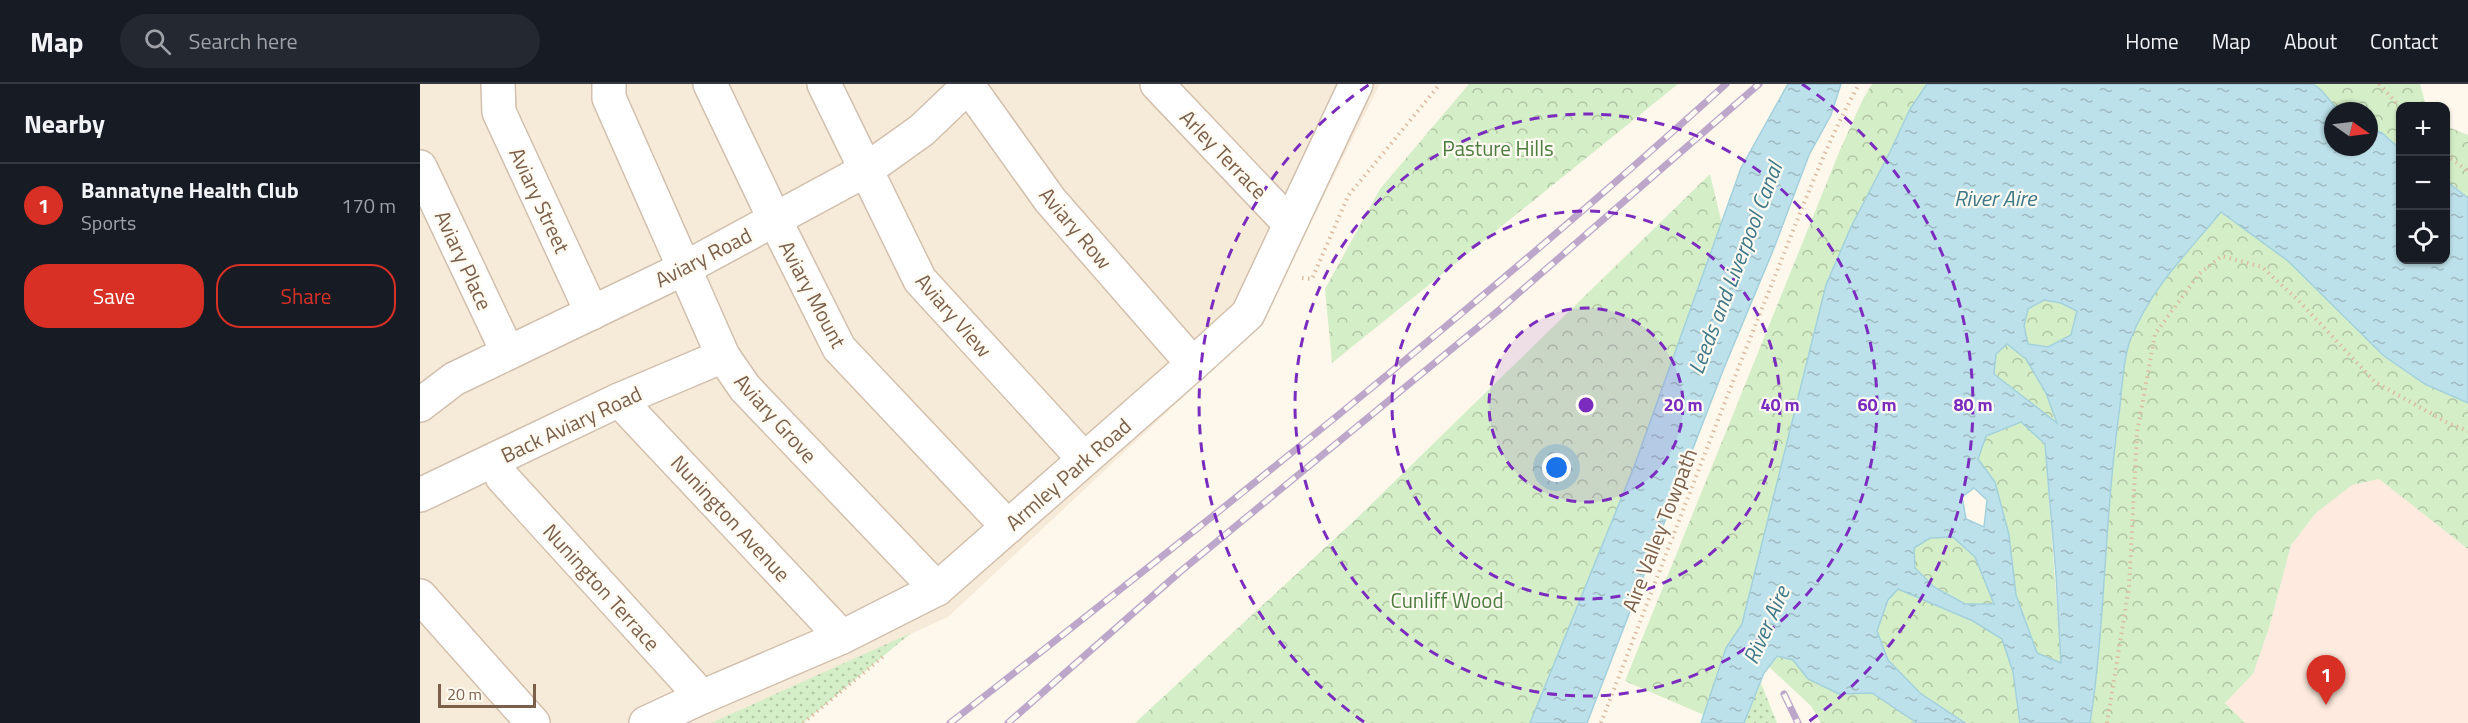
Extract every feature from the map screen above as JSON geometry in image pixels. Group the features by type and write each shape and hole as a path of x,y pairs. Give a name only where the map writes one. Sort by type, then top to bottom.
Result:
{"street":[{"name":"Aviary Street","path":"498,84 499,112 592,313"},
{"name":"Aviary Grove","path":"609,84 609,98 723,356 745,388 937,589"},
{"name":"Aviary Mount","path":"710,84 839,348 1008,527"},
{"name":"Aviary View","path":"824,84 920,280 1084,459"},
{"name":"Arley Terrace","path":"1157,84 1290,224"},
{"name":"Armley Park Road","path":"646,723 842,637 937,589 1193,364 1248,314 1356,84"},
{"name":"Aviary Road","path":"420,405 454,379 685,268 866,170 922,130 969,85"},
{"name":"Aviary Row","path":"969,85 1050,200 1193,364"},
{"name":"Aviary Place","path":"420,167 508,353"},
{"name":"Back Aviary Road","path":"420,495 619,400 723,356"},
{"name":"Nunington Avenue","path":"619,400 842,637"},
{"name":"Nunington Terrace","path":"502,477 702,697"},
{"path":"420,596 533,723"}],"path":[{"path":"1268,275 1312,279 1348,196 1440,84"},
{"name":"Aire Valley Towpath","path":"1601,723 1655,578 1818,171 1859,84"},
{"path":"2379,84 2396,103"},
{"path":"2446,156 2468,171"},
{"path":"2107,723 2128,587 2137,433 2156,334 2199,274 2222,256 2262,267 2299,302 2374,382 2448,423 2468,430"},
{"path":"803,723 893,648"}],"shaded area":[{"path":"420,84 1380,84 1258,327 948,617 711,723 420,723"},
{"path":"2379,479 2468,549 2468,723 2245,723 2225,703 2253,674 2269,628 2291,545 2316,513 2352,485"}],"green space":[{"name":"Pasture Hills","path":"1469,84 1678,84 1332,363 1325,289 1380,189"},
{"path":"1872,84 1927,84 1910,109 1851,227 1826,285 1742,624 1726,648 1704,715 1625,681 1840,150"},
{"path":"2313,84 2420,84 2425,102 2396,102 2396,145 2378,131 2378,102 2331,102"},
{"path":"2450,128 2468,135 2468,197 2450,184"},
{"name":"Cunliff Wood","path":"1710,174 1722,224 1634,467 1530,723 1135,723 1355,520"},
{"path":"2221,212 2288,261 2384,356 2425,384 2468,403 2468,549 2379,479 2352,485 2316,513 2291,545 2269,628 2253,674 2225,703 2245,723 2090,723 2099,645 2111,487 2128,345 2139,319 2160,287"},
{"path":"2044,300 2061,303 2077,310 2071,335 2048,347 2028,344 2024,326 2028,309"},
{"path":"2007,344 2026,359 2046,393 2058,424 1994,374 1996,354"},
{"path":"2021,422 2045,444 2061,663 2037,653 2016,595 2009,535 1995,482 1978,459 1986,436"},
{"path":"1953,537 1975,557 1995,604 1965,604 1934,587 1915,568 1914,548 1930,538"},
{"path":"1898,589 1973,621 2002,639 2013,672 2020,723 1965,723 1920,693 1887,660 1877,631 1889,600"},
{"path":"911,633 803,723 711,723"},
{"path":"1777,656 1793,660 1808,679 1839,694 1872,693 1917,723 1821,723 1811,706 1768,666"},
{"path":"1761,683 1777,723 1744,723"}],"water":[{"name":"Leeds and Liverpool Canal","path":"1788,84 1841,84 1831,115 1809,155 1774,248 1724,368 1587,723 1530,723 1634,467 1741,168"},
{"name":"River Aire","path":"1927,84 2313,84 2331,102 2324,102 2324,156 2378,156 2378,131 2396,145 2396,264 2450,264 2450,184 2468,198 2468,403 2425,384 2384,356 2288,261 2221,212 2160,287 2139,320 2128,346 2110,491 2099,646 2090,723 2020,723 2013,672 2002,639 1973,621 1898,589 1888,600 1877,631 1888,660 1920,693 1965,723 1917,723 1872,693 1839,694 1808,679 1793,660 1777,656 1764,673 1744,723 1701,723 1726,648 1742,624 1826,285 1851,227 1910,109","holes":["2044,300 2061,303 2077,311 2071,335 2048,347 2028,344 2024,326 2028,309","2007,344 2026,359 2046,393 2057,423 1994,374 1996,354","2021,422 2045,444 2061,663 2037,653 2016,595 2009,535 1995,482 1978,459 1986,436","1974,488 1987,500 1984,527 1966,519 1962,497","1953,537 1975,557 1994,604 1965,604 1934,587 1915,568 1914,548 1930,538"]}],"railway":[{"path":"950,723 1344,411 1537,250 1726,84"},
{"path":"1008,723 1181,571 1498,311 1759,84"},
{"path":"1784,694 1798,723"}],"place":[{"name":"Bannatyne Health Club","path":"2326,705"}]}
